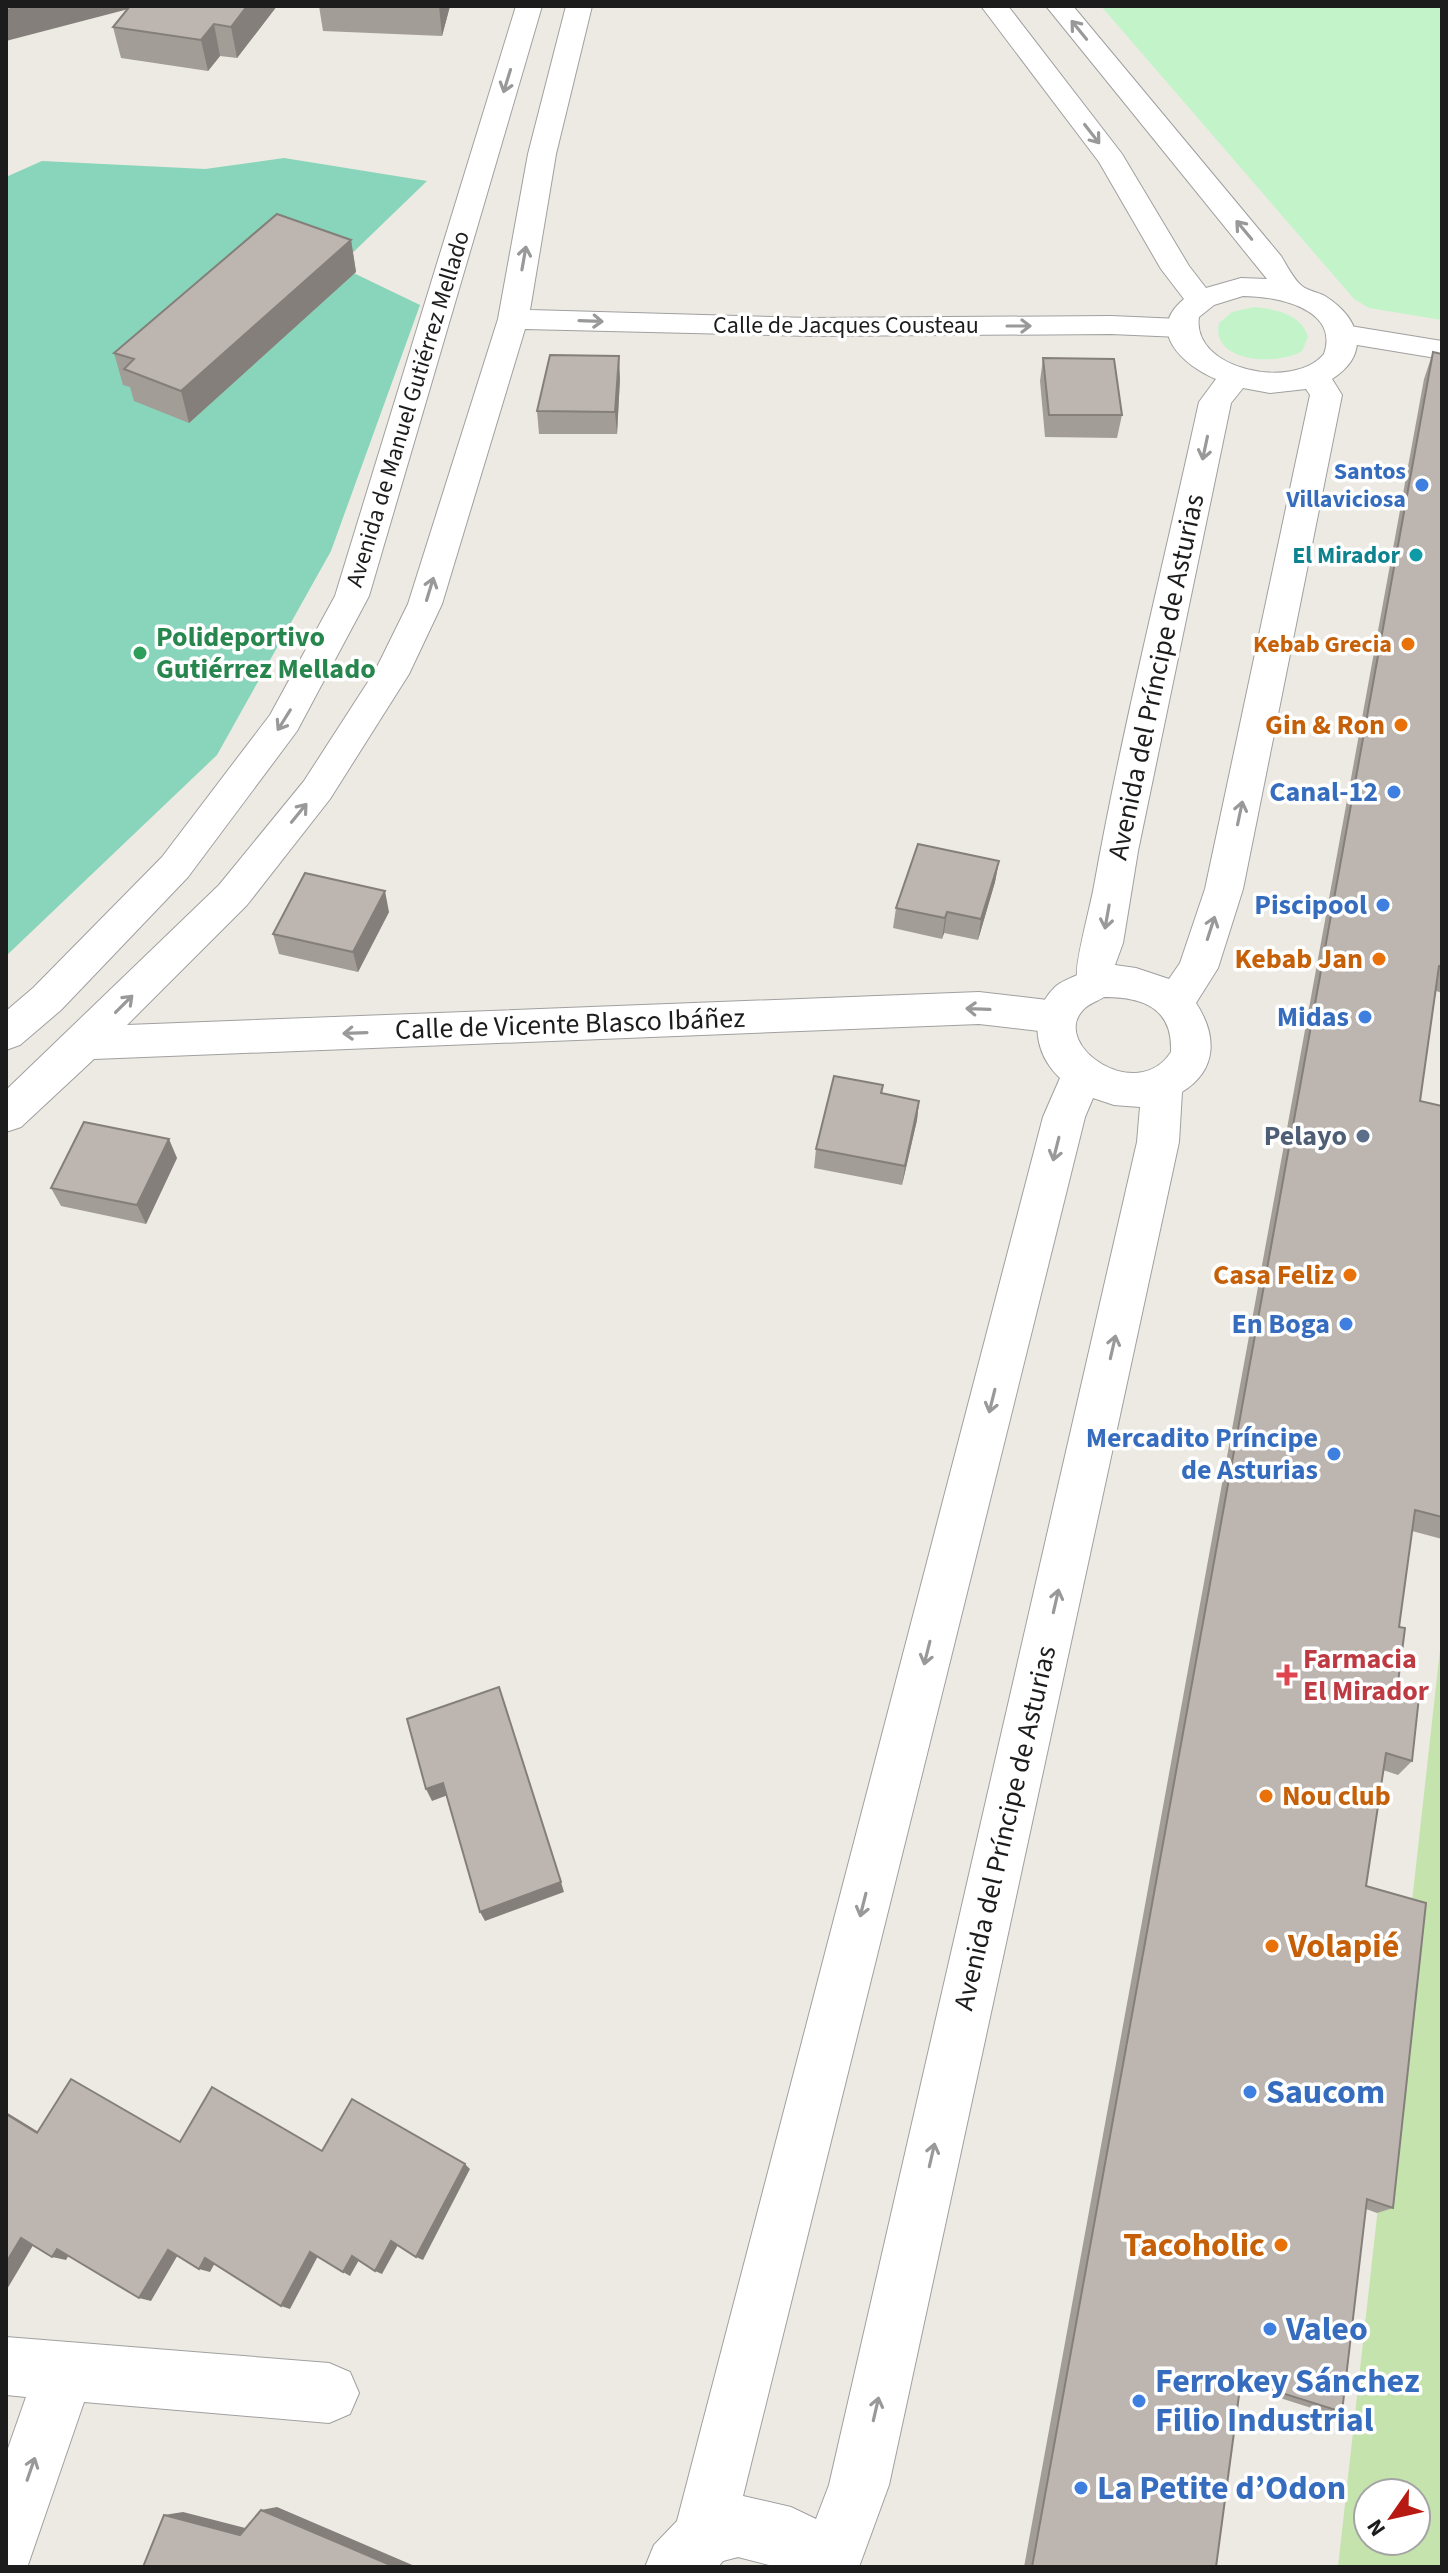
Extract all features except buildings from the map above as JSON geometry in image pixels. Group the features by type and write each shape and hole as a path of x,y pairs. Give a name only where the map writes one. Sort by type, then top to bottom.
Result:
{"street":[{"name":"Avenida de Manuel Gutiérrez Mellado","path":"6,1034 47,999 175,867 284,722 352,596 529,6"},
{"path":"6,1115 84,1043 233,895 317,790 391,674 425,604 513,319 542,154 579,6"},
{"path":"994,6 1112,160 1176,269 1199,299"},
{"path":"1059,6 1270,262 1291,293"},
{"path":"1241,287 1291,293 1326,310 1344,334 1343,351 1333,366 1315,377 1276,383 1234,378 1212,369 1195,357 1184,343 1180,328 1186,312 1199,299 1218,291 1241,287"},
{"name":"Calle de Jacques Cousteau","path":"513,319 810,327 1111,325 1180,328"},
{"path":"1344,334 1442,350"},
{"path":"1175,1002 1198,968 1224,889 1326,395 1315,377"},
{"name":"Avenida del Príncipe de Asturias","path":"1099,982 1095,965 1103,943 1119,851 1215,402 1234,378"},
{"path":"1099,982 1138,983 1175,1002 1192,1027 1192,1054 1182,1072 1162,1085 1136,1090 1108,1087 1082,1075 1060,1050 1054,1028 1056,1017 1074,993 1099,982"},
{"name":"Calle de Vicente Blasco Ibáñez","path":"84,1043 979,1008 1056,1017"},
{"path":"690,2552 724,2448 1064,1117 1082,1075"},
{"name":"Avenida del Príncipe de Asturias","path":"828,2567 859,2485 1158,1142 1162,1085"},
{"path":"6,2366 329,2393"},
{"path":"6,2543 65,2369"},
{"path":"690,2552 738,2526 791,2538 821,2567"}],"green space":[{"path":"1101,6 1442,6 1442,320 1369,308 1354,299"},
{"name":"Polideportivo Gutiérrez Mellado","path":"284,158 427,181 339,266 420,305 331,551 217,755 6,956 6,177 42,161 205,169"},
{"path":"1254,307 1279,311 1300,323 1308,337 1302,351 1278,359 1263,359 1248,358 1225,346 1219,336 1219,323 1232,312"},
{"path":"1442,1632 1442,2567 1338,2567"}],"place":[{"name":"Santos Villaviciosa","path":"1422,485"},
{"name":"El Mirador","path":"1416,555"},
{"name":"Kebab Grecia","path":"1408,644"},
{"name":"Polideportivo Gutiérrez Mellado","path":"140,653"},
{"name":"Gin & Ron","path":"1401,725"},
{"name":"Canal-12","path":"1394,792"},
{"name":"Piscipool","path":"1383,905"},
{"name":"Kebab Jan","path":"1379,959"},
{"name":"Midas","path":"1365,1017"},
{"name":"Pelayo","path":"1363,1136"},
{"name":"Casa Feliz","path":"1350,1275"},
{"name":"En Boga","path":"1346,1324"},
{"name":"Mercadito Príncipe de Asturias","path":"1334,1454"},
{"name":"Farmacia El Mirador","path":"1287,1675"},
{"name":"Nou club","path":"1266,1796"},
{"name":"Volapié","path":"1272,1946"},
{"name":"Saucom","path":"1250,2092"},
{"name":"Tacoholic","path":"1281,2245"},
{"name":"Valeo","path":"1270,2329"},
{"name":"Ferrokey Sánchez Filio Industrial","path":"1139,2401"},
{"name":"La Petite d’Odon","path":"1081,2488"}]}
